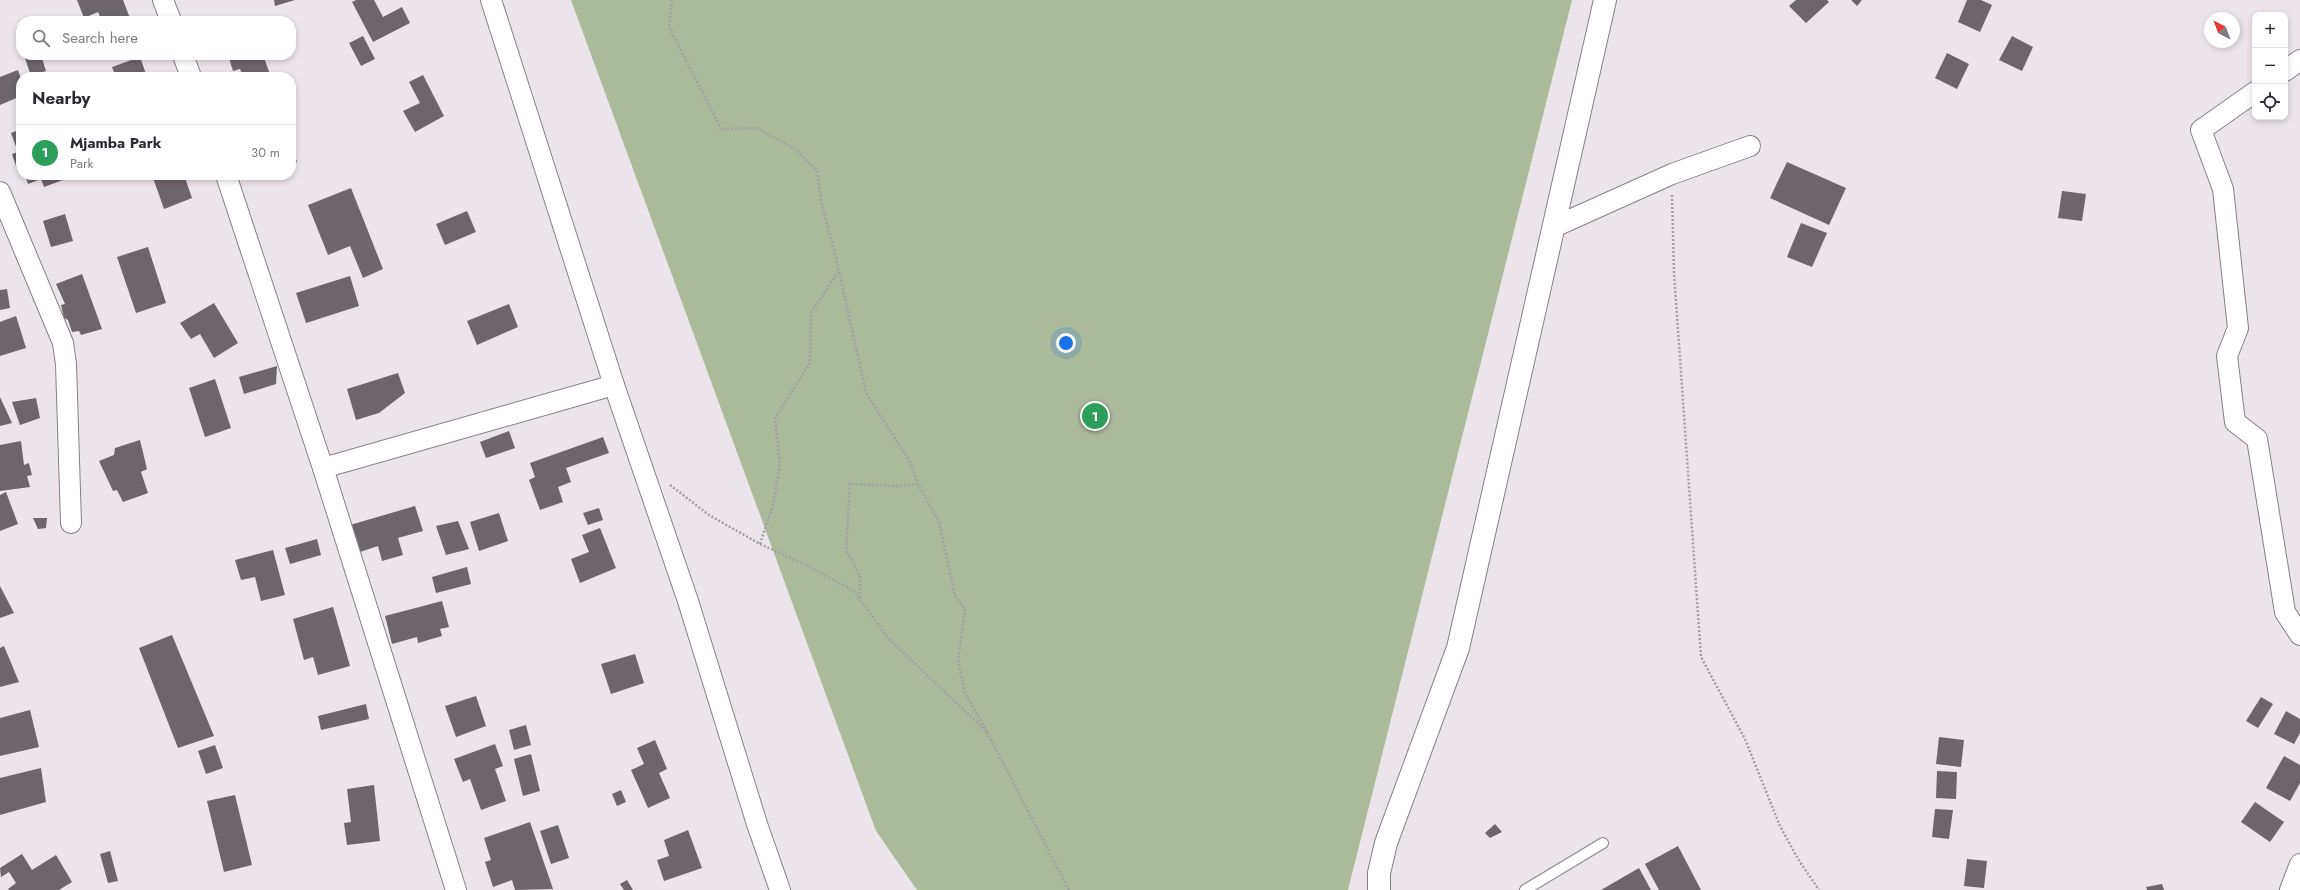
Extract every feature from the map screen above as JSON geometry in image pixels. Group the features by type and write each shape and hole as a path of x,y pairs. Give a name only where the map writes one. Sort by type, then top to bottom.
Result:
{"main road":[{"path":"1379,890 1379,873 1386,843 1458,648 1605,0"}],"street":[{"path":"163,0 169,16"},
{"path":"491,0 614,385 688,601 757,824 780,890"},
{"path":"185,60 189,72"},
{"path":"2288,69 2300,60"},
{"path":"2252,94 2201,130 2223,189 2224,197 2238,328 2227,356 2235,422 2257,438 2285,612 2300,635"},
{"path":"1554,227 1672,174 1750,146"},
{"path":"228,180 323,468 456,890"},
{"path":"0,192 63,343 66,364 71,523"},
{"path":"323,468 614,385"},
{"path":"2290,890 2300,864"}],"lane":[{"path":"1525,890 1603,843"}],"path":[{"path":"672,0 669,27 721,129 756,128 794,148 817,171 822,206 839,271 866,393 910,462 918,484 939,522 955,596 964,609 958,660 965,693 1070,890"},
{"path":"1672,174 1674,273 1701,657 1745,739 1780,826 1798,859 1819,890"},
{"path":"760,544 773,505 780,464 775,418 810,363 811,313 839,271"},
{"path":"666,482 709,515 760,544 808,566 854,591 887,637 987,732"},
{"path":"860,599 860,576 846,550 850,484 895,486 918,484"}],"green space":[{"path":"571,0 1572,0 1348,890 917,890 876,831"}],"building":[{"path":"77,0 123,0 129,16 100,16 98,12 89,16 83,16"},
{"path":"274,0 295,0 275,6"},
{"path":"356,0 374,0 383,17 402,7 410,23 373,42 352,2"},
{"path":"1796,0 1827,0 1829,2 1806,23 1789,6"},
{"path":"1851,0 1862,0 1857,6"},
{"path":"1967,0 1981,0 1992,5 1980,32 1958,22"},
{"path":"363,36 375,59 361,66 349,43"},
{"path":"2012,36 2033,47 2022,71 1999,60"},
{"path":"1947,53 1969,64 1957,89 1935,78"},
{"path":"26,60 43,60 46,71 30,72"},
{"path":"132,60 141,60 145,72 114,72 112,67"},
{"path":"230,60 265,60 269,72 241,72 240,69 233,71"},
{"path":"18,70 19,72 16,72 16,98 0,105 0,77"},
{"path":"423,75 444,116 415,132 403,111 420,103 409,82"},
{"path":"16,131 16,147 11,133"},
{"path":"16,153 16,166 12,154"},
{"path":"1787,162 1846,188 1829,225 1770,198"},
{"path":"27,180 38,180 28,184"},
{"path":"41,180 63,180 44,187"},
{"path":"154,180 186,180 192,198 164,209"},
{"path":"351,188 383,269 363,278 350,246 328,255 308,205"},
{"path":"2062,191 2086,194 2082,221 2058,218"},
{"path":"467,211 476,232 445,245 436,224"},
{"path":"65,214 73,241 51,247 43,221"},
{"path":"1801,223 1827,233 1812,267 1787,257"},
{"path":"148,247 166,303 136,313 117,257"},
{"path":"82,274 102,329 81,335 79,331 72,332 68,320 64,318 61,305 65,304 56,284"},
{"path":"350,276 359,306 306,323 296,293"},
{"path":"7,289 10,308 0,310 0,290"},
{"path":"214,303 238,343 214,358 200,334 191,339 180,323"},
{"path":"509,304 518,327 477,345 467,321"},
{"path":"16,316 26,348 0,356 0,322"},
{"path":"277,366 276,384 244,394 239,377"},
{"path":"398,373 405,393 379,413 356,420 347,389"},
{"path":"215,379 231,428 205,437 189,388"},
{"path":"0,397 12,423 0,426"},
{"path":"36,398 40,418 20,425 12,402"},
{"path":"509,431 515,448 486,458 480,442"},
{"path":"603,437 609,453 566,468 571,482 558,487 563,502 540,510 529,480 535,477 530,463"},
{"path":"140,440 147,469 141,472 148,493 123,502 117,490 113,491 99,461 114,455 115,448"},
{"path":"21,441 24,465 29,463 32,475 27,476 30,487 0,491 0,445"},
{"path":"6,492 18,524 0,531 0,495"},
{"path":"415,506 423,531 398,538 403,555 382,561 378,546 357,553 350,525"},
{"path":"599,508 603,520 588,525 583,513"},
{"path":"499,513 508,541 479,551 470,522"},
{"path":"33,518 47,518 46,528 38,529"},
{"path":"458,521 469,549 446,555 436,526"},
{"path":"600,528 616,568 580,583 571,559 589,552 582,535"},
{"path":"317,539 321,555 290,564 285,548"},
{"path":"273,550 285,595 261,601 255,577 241,580 235,560"},
{"path":"467,567 471,584 436,593 432,577"},
{"path":"0,586 14,613 0,618"},
{"path":"442,601 449,627 440,629 442,636 418,643 417,637 392,644 385,616"},
{"path":"333,607 350,666 318,675 313,657 304,660 293,619"},
{"path":"172,635 214,736 178,748 139,648"},
{"path":"4,646 19,682 0,687 0,648"},
{"path":"635,654 644,683 611,694 601,664"},
{"path":"476,696 486,726 456,737 445,706"},
{"path":"2261,697 2273,704 2258,728 2246,721"},
{"path":"366,704 369,719 321,730 318,716"},
{"path":"30,710 39,747 0,756 0,718"},
{"path":"2286,711 2300,719 2300,733 2294,744 2274,734"},
{"path":"526,725 531,745 514,750 509,730"},
{"path":"1939,737 1964,740 1961,767 1936,764"},
{"path":"655,740 667,769 659,773 670,798 648,808 631,770 644,764 637,748"},
{"path":"495,744 503,766 495,769 506,801 481,810 470,779 463,782 454,759"},
{"path":"215,745 223,768 206,774 198,751"},
{"path":"531,754 540,791 523,796 514,759"},
{"path":"2284,756 2300,765 2300,783 2290,801 2266,788"},
{"path":"41,768 46,802 0,815 0,778"},
{"path":"1937,771 1957,772 1956,799 1936,798"},
{"path":"374,785 380,841 347,845 344,823 351,822 347,789"},
{"path":"621,790 626,802 617,806 612,794"},
{"path":"235,795 252,865 224,872 207,801"},
{"path":"2255,802 2284,822 2270,842 2241,822"},
{"path":"1935,809 1953,810 1949,839 1932,837"},
{"path":"530,822 553,889 515,890 512,880 493,887 485,862 491,860 484,838"},
{"path":"1495,824 1502,832 1490,838 1485,833"},
{"path":"558,825 569,858 551,864 540,831"},
{"path":"688,830 702,868 664,881 657,860 669,856 664,840"},
{"path":"1678,846 1701,890 1659,890 1645,864"},
{"path":"110,851 118,881 108,883 100,854"},
{"path":"22,854 32,870 56,855 72,882 59,890 9,890 8,889 16,883 9,872 1,877 0,868"},
{"path":"1967,859 1987,861 1984,888 1964,886"},
{"path":"1639,868 1651,890 1601,890"},
{"path":"627,880 633,890 624,890 620,884"},
{"path":"2162,884 2164,890 2147,890 2146,887"}],"place":[{"name":"Mjamba Park","path":"1095,416"}]}
